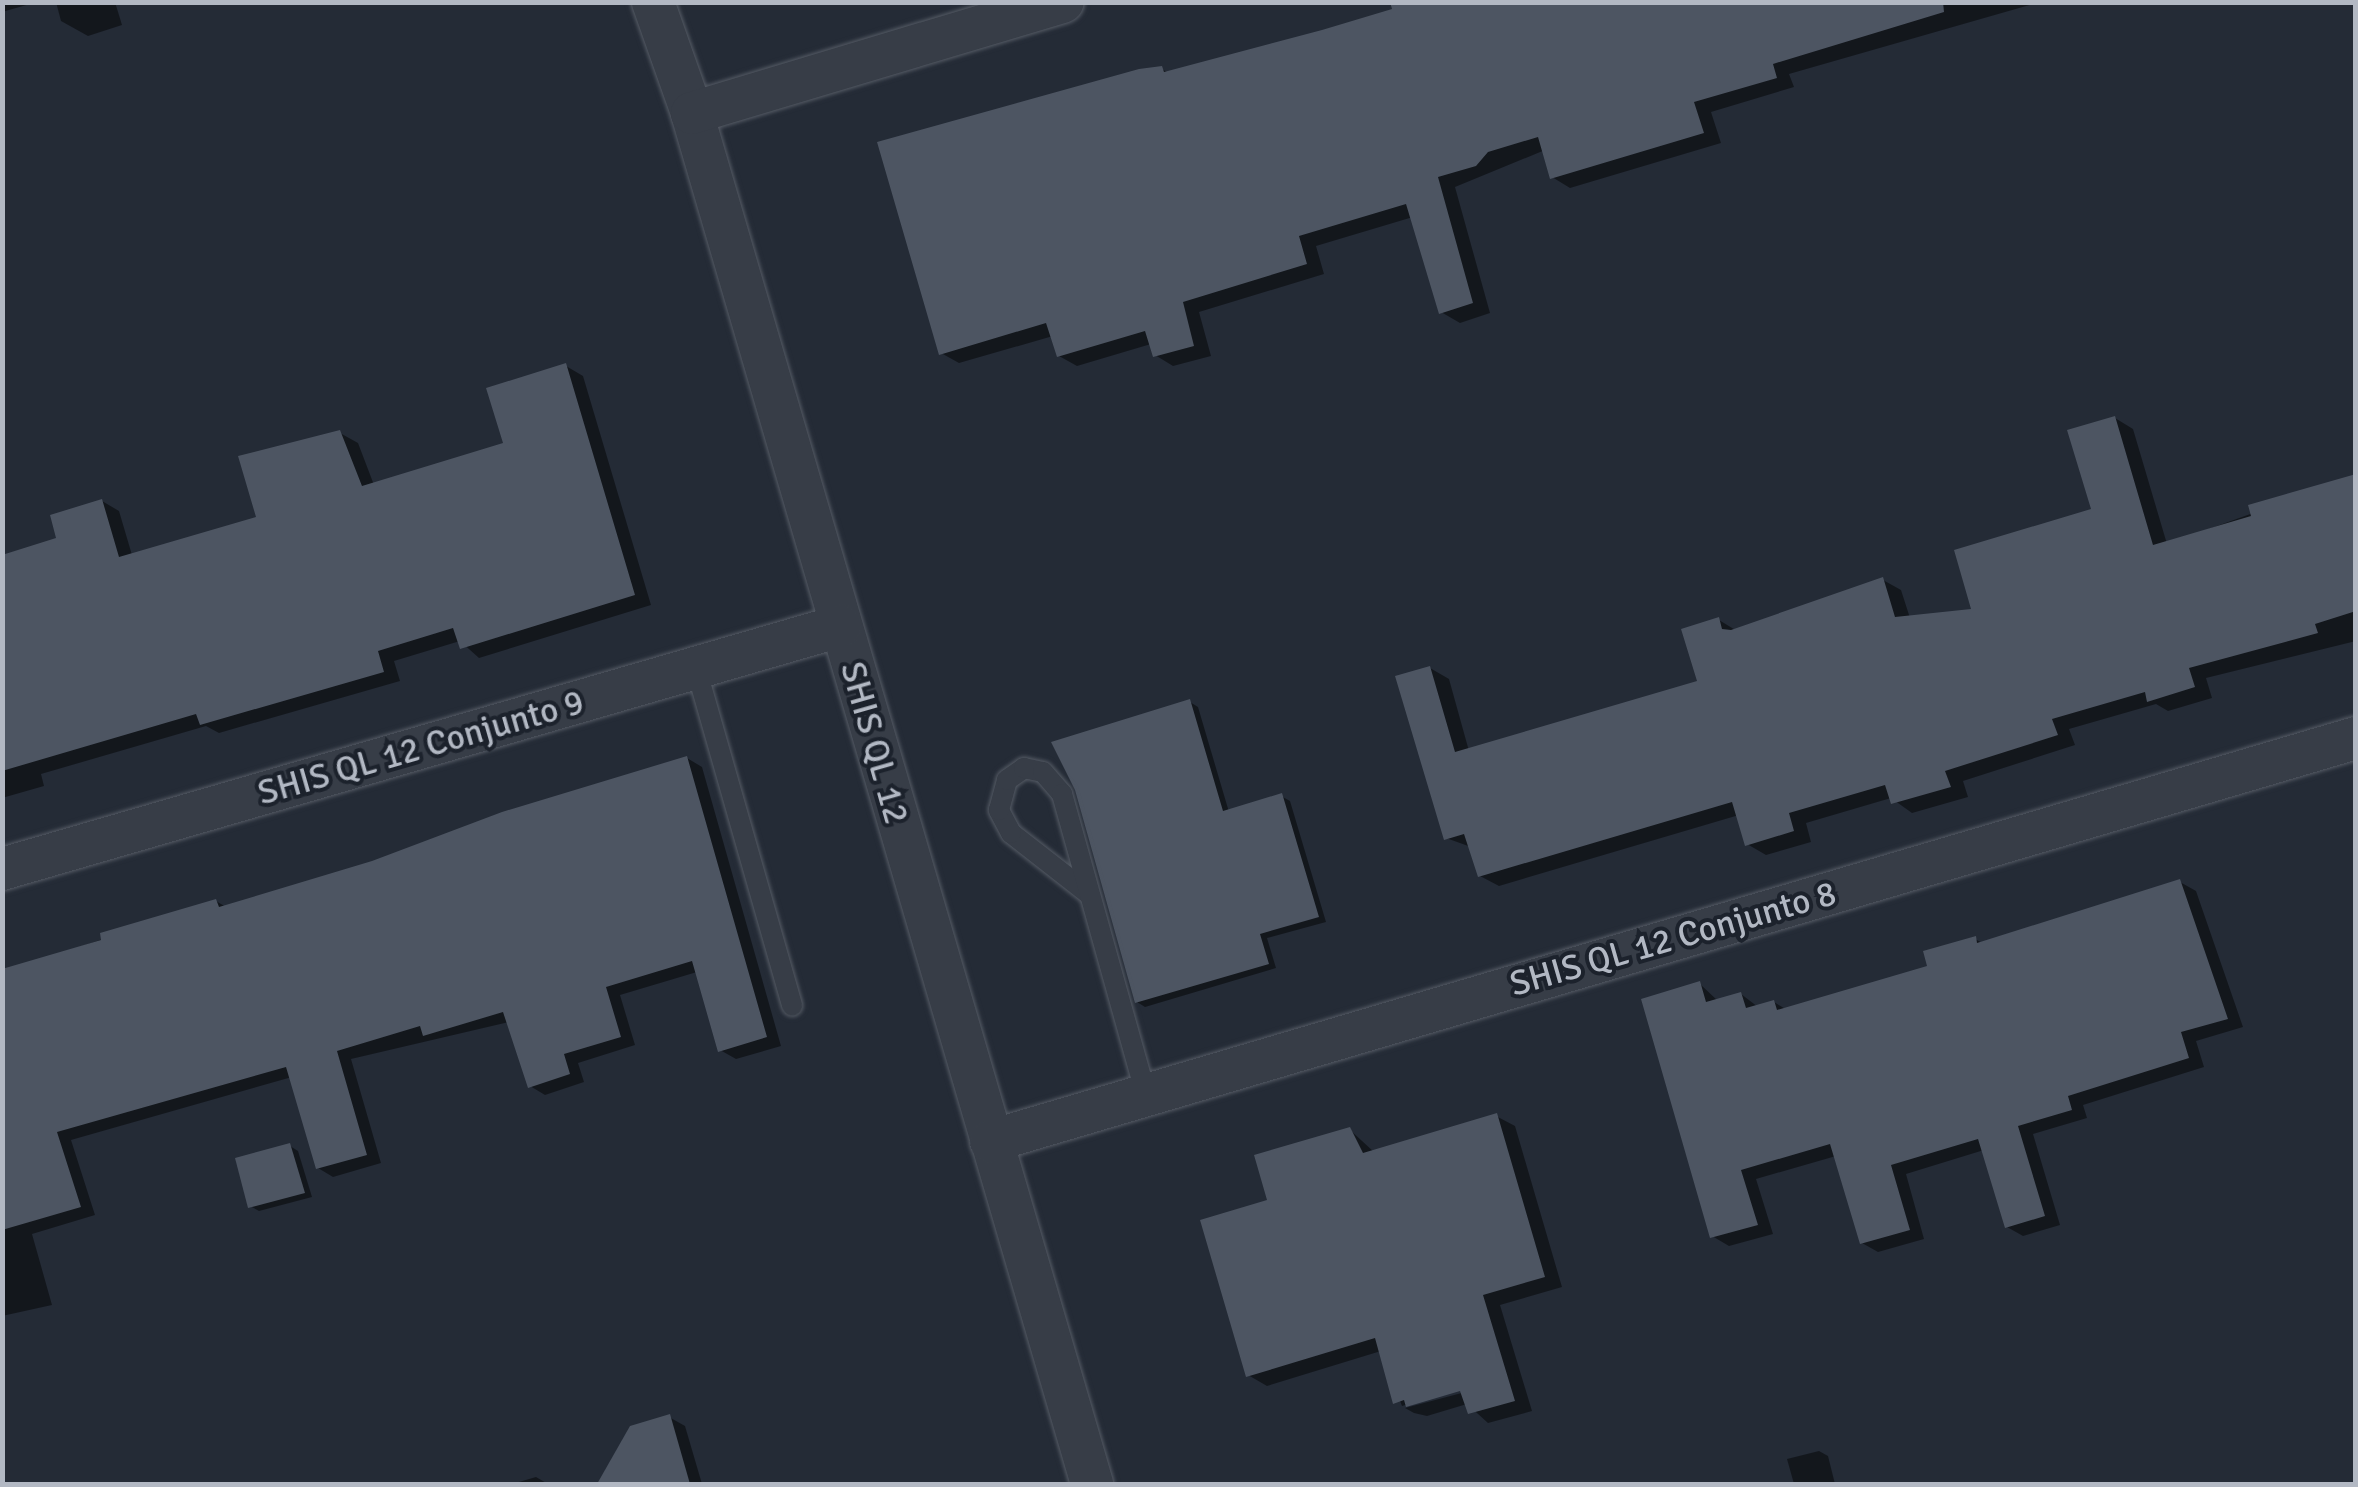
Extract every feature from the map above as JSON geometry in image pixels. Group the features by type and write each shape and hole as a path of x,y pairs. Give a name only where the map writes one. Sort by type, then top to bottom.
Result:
{"street":[{"name":"SHIS QL 12","path":"653,2 692,113 1092,1484"},
{"path":"692,113 1062,2"},
{"name":"SHIS QL 12 Conjunto 9","path":"2,869 840,626"},
{"name":"SHIS QL 12 Conjunto 8","path":"990,1141 2356,738"}],"lane":[{"path":"696,668 792,1006"},
{"path":"1089,894 1011,833 998,810 1007,780 1024,768 1043,772 1062,794 1146,1095"}],"building":[{"path":"1390,2 1943,2 1944,12 1773,64 1777,78 1694,102 1704,133 1550,179 1538,137 1488,152 1476,166 1438,177 1473,303 1439,314 1406,204 1299,236 1307,264 1183,302 1194,346 1153,357 1145,331 1057,357 1046,323 939,355 877,142 1139,69 1162,66 1164,72 1322,30 1392,9"},
{"path":"566,363 635,595 460,649 453,628 378,651 384,672 200,725 196,714 2,771 2,555 56,538 50,515 102,499 119,557 256,517 238,456 340,430 362,486 503,443 486,388"},
{"path":"2115,416 2153,545 2251,516 2248,505 2356,474 2356,611 2315,624 2318,633 2189,668 2195,687 2147,702 2145,692 2052,719 2058,735 1945,771 1951,787 1891,804 1885,785 1789,813 1794,831 1745,846 1732,802 1478,877 1464,834 1444,840 1395,676 1430,666 1455,752 1697,681 1681,629 1719,617 1722,629 1731,630 1883,577 1895,617 1971,609 1954,550 2091,509 2067,430"},
{"path":"1190,699 1223,811 1282,793 1319,917 1260,934 1269,964 1135,1003 1075,790 1051,742"},
{"path":"687,756 767,1037 718,1052 692,961 606,987 621,1037 564,1054 570,1074 528,1088 503,1012 423,1036 420,1026 337,1051 367,1155 316,1169 286,1067 57,1132 81,1207 2,1230 2,969 101,940 100,933 216,899 219,907 372,861 502,812"},
{"path":"2180,879 2228,1019 2181,1032 2189,1058 2068,1096 2072,1110 2018,1126 2045,1216 2005,1228 1978,1139 1891,1165 1910,1230 1860,1244 1830,1144 1741,1170 1758,1225 1710,1238 1641,999 1700,981 1706,1002 1741,992 1746,1008 1774,1000 1777,1010 1927,966 1923,951 1976,936 1977,943"},
{"path":"1497,1113 1545,1277 1483,1295 1515,1401 1468,1414 1460,1391 1406,1407 1404,1400 1393,1404 1375,1338 1246,1377 1200,1220 1267,1200 1254,1155 1350,1127 1363,1153"},
{"path":"290,1143 305,1193 248,1208 235,1158"},
{"path":"670,1414 690,1484 597,1484 630,1426"}]}
